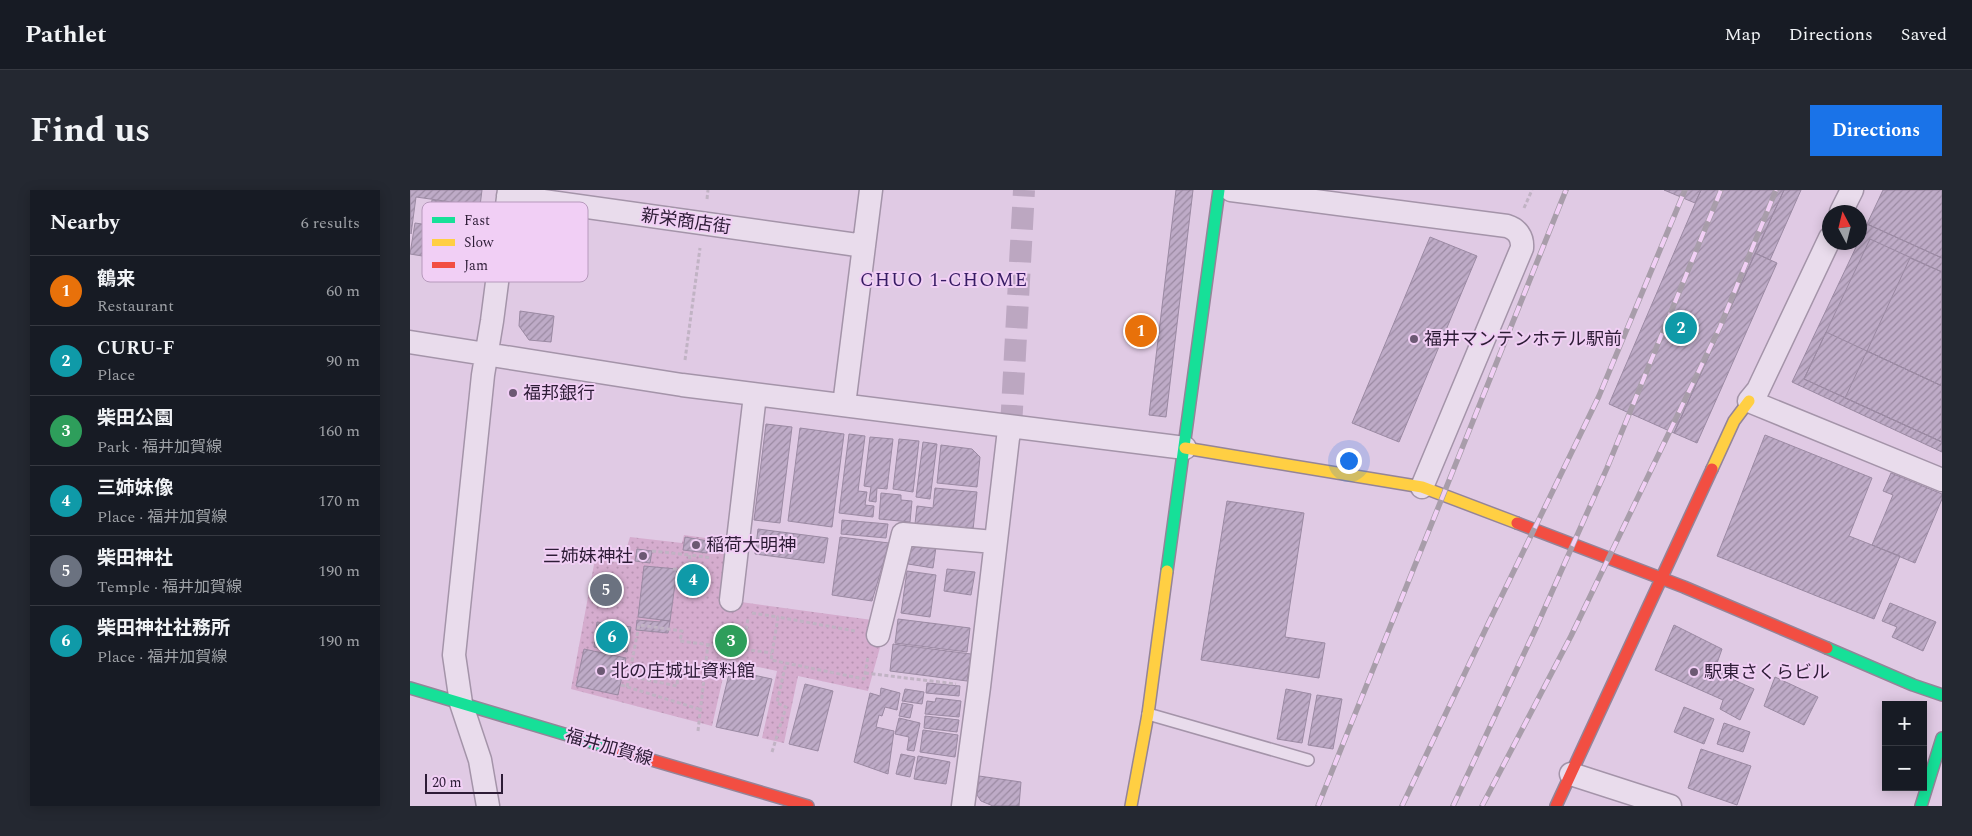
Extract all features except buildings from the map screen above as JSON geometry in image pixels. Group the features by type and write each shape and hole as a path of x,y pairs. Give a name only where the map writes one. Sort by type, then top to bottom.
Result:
{"street":[{"path":"844,405 871,190"},
{"path":"1131,806 1148,714 1219,190"},
{"path":"1231,190 1507,226 1512,227 1519,234 1522,248 1422,487"},
{"path":"1844,205 1852,190"},
{"name":"新栄商店街","path":"508,193 567,202"},
{"name":"新栄商店街","path":"588,205 864,246"},
{"path":"1556,806 1734,421 1758,390 1824,250"},
{"path":"488,806 480,760 461,703 454,655 483,375 496,282"},
{"path":"410,342 755,395 1185,448 1422,487 1661,578 1913,685 1942,695"},
{"path":"731,600 755,395"},
{"path":"1749,401 1942,480"},
{"path":"962,806 979,686 994,542 1011,427"},
{"path":"875,634 903,534 994,542"},
{"name":"福井加賀線","path":"410,688 808,806"},
{"path":"1921,806 1942,738"},
{"path":"1571,774 1670,806"}],"lane":[{"path":"1148,714 1308,760"}],"path":[{"path":"682,385 708,190"},
{"path":"1522,214 1532,190"},
{"path":"652,551 719,559 720,550 737,552"},
{"path":"672,569 688,570 690,555"},
{"path":"743,649 748,613 778,617 875,634 864,679 771,660 778,617"},
{"path":"627,687 632,659 634,659 639,625 682,631 680,641 772,653"},
{"path":"698,731 706,677 708,644"},
{"path":"772,752 786,707 777,703 786,664"},
{"path":"628,676 677,686 678,673 706,677"},
{"path":"865,673 979,686"},
{"path":"620,685 702,710"}],"shaded area":[{"path":"684,535 748,544 741,602 887,622 868,691 798,676 784,743 762,738 777,671 727,660 712,726 571,689 595,559 622,563 630,537 682,543"}],"tunnel":[{"path":"1011,427 1024,190"}],"railway":[{"path":"1318,806 1566,190"},
{"path":"1402,806 1599,396 1685,190"},
{"path":"1453,806 1535,630 1607,468 1721,190"},
{"path":"1482,806 1571,636 1720,327 1776,190"}],"traffic: fast":[{"path":"1167,571 1219,190"},
{"path":"1827,648 1913,685 1942,695"},
{"path":"410,688 621,751"},
{"path":"1921,806 1942,738"}],"traffic: slow":[{"path":"1712,469 1734,421 1749,401"},
{"path":"1185,448 1422,487 1517,523"},
{"path":"1131,806 1148,714 1167,571"}],"traffic: jam":[{"path":"1556,806 1712,469"},
{"path":"1517,523 1684,587 1827,648"},
{"path":"621,751 808,806"}],"place":[{"name":"CURU-F","path":"1681,328"},
{"name":"鶴来","path":"1141,331"},
{"name":"福井マンテンホテル駅前","path":"1414,339"},
{"name":"福邦銀行","path":"513,393"},
{"name":"稲荷大明神","path":"696,545"},
{"name":"三姉妹神社","path":"643,556"},
{"name":"三姉妹像","path":"693,580"},
{"name":"柴田神社","path":"606,590"},
{"name":"柴田神社社務所","path":"612,637"},
{"name":"柴田公園","path":"731,641"},
{"name":"北の庄城址資料館","path":"601,671"},
{"name":"駅東さくらビル","path":"1694,672"}],"district":[{"name":"CHUO 1-CHOME","path":"944,279"}]}
